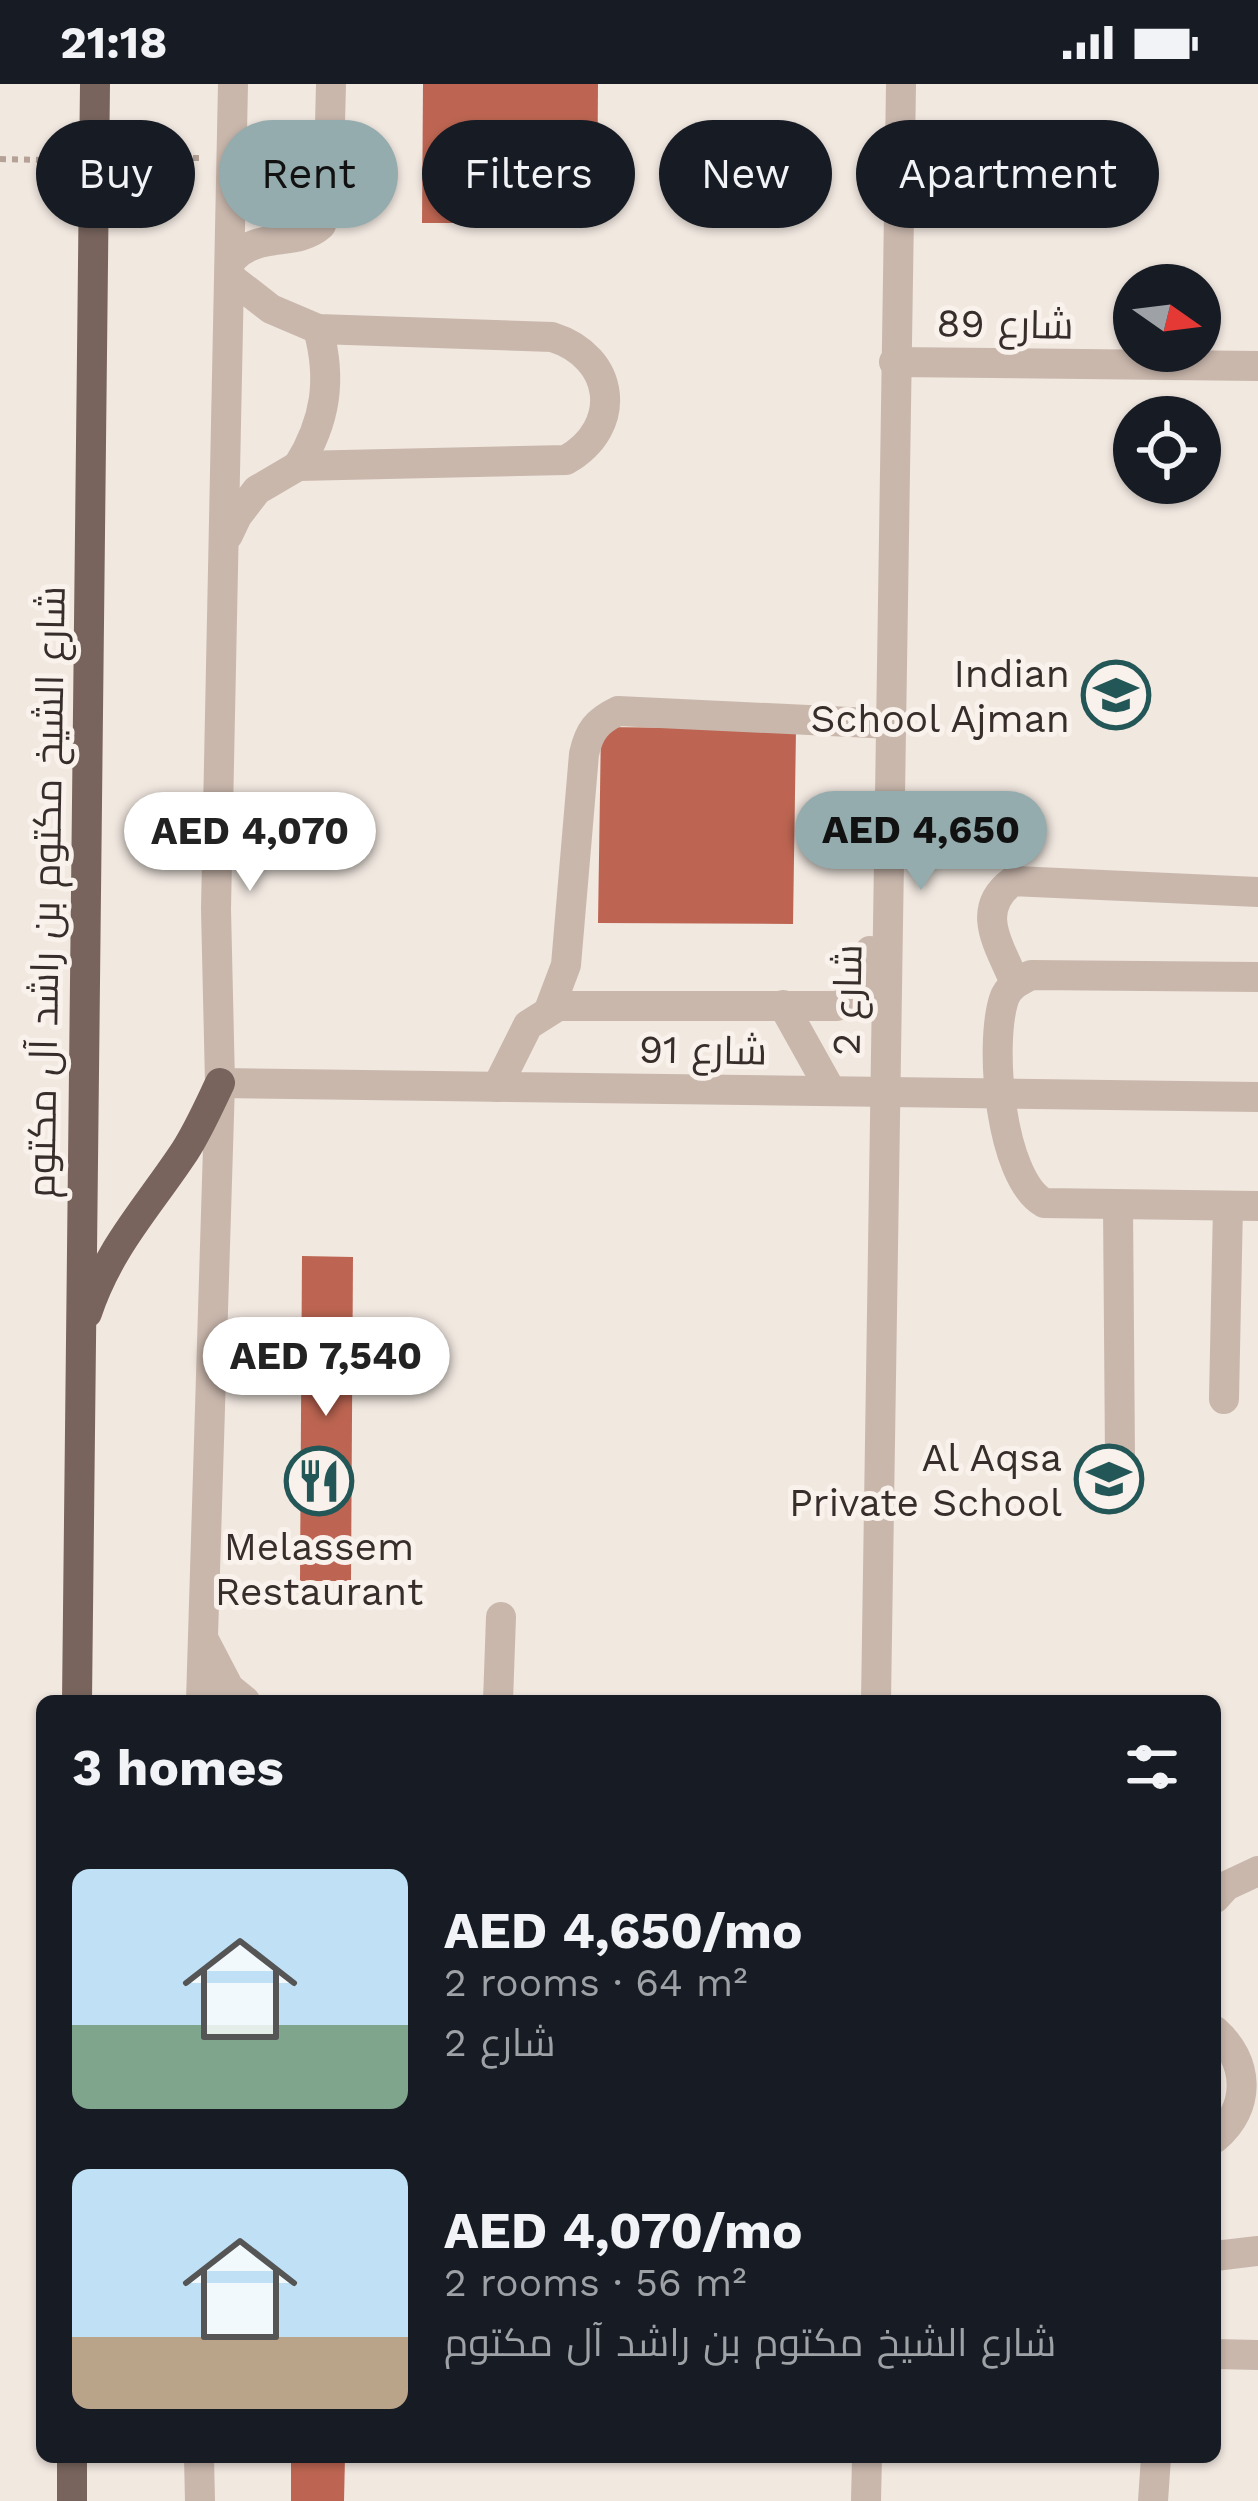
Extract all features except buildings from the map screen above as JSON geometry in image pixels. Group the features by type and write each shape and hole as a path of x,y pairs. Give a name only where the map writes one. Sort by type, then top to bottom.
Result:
{"main road":[{"name":"شارع الشيخ مكتوم بن راشد آل مكتوم","path":"77,1695 95,84"},
{"path":"80,1336 111,1255 185,1150 220,1083"},
{"path":"72,2463 72,2501"}],"street":[{"path":"202,1695 220,1083 216,909 233,84"},
{"path":"232,268 254,242 302,236 321,225 328,204 331,84"},
{"name":"شارع 2","path":"876,1695 884,1092 881,723 901,84"},
{"path":"225,546 246,502 270,480 298,466 566,460 594,437 605,403 604,385 585,354 552,338 318,328 271,309 232,268"},
{"path":"298,466 326,400 327,376 318,328"},
{"name":"شارع 89","path":"894,362 1258,366"},
{"path":"497,1087 528,1025 548,1010 571,1005 837,1006 850,1002 866,987 881,723 618,711 600,719 584,754 566,965 548,1010"},
{"path":"1015,983 991,913 997,893 1013,881 1258,892"},
{"path":"1224,1399 1243,1206 1044,1203 1030,1195 1015,1166 998,1093 1004,998 1015,983 1031,975 1258,977"},
{"path":"783,1005 831,1091"},
{"name":"شارع 91","path":"220,1083 1258,1097"},
{"path":"1118,1205 1120,1458"},
{"path":"498,1695 501,1617"},
{"path":"204,1639 214,1665 239,1695"},
{"path":"1221,1891 1258,1871"},
{"path":"1221,2037 1238,2058 1247,2112 1221,2133"},
{"path":"1221,2255 1258,2251"},
{"path":"1221,2354 1258,2355"},
{"path":"199,2463 200,2501"},
{"path":"866,2501 867,2463"},
{"path":"1153,2501 1156,2463"}],"path":[{"path":"0,159 36,160"}],"place":[{"name":"Indian School Ajman","path":"1116,695"},
{"name":"Al Aqsa Private School","path":"1109,1479"},
{"name":"Melassem Restaurant","path":"319,1481"}]}
